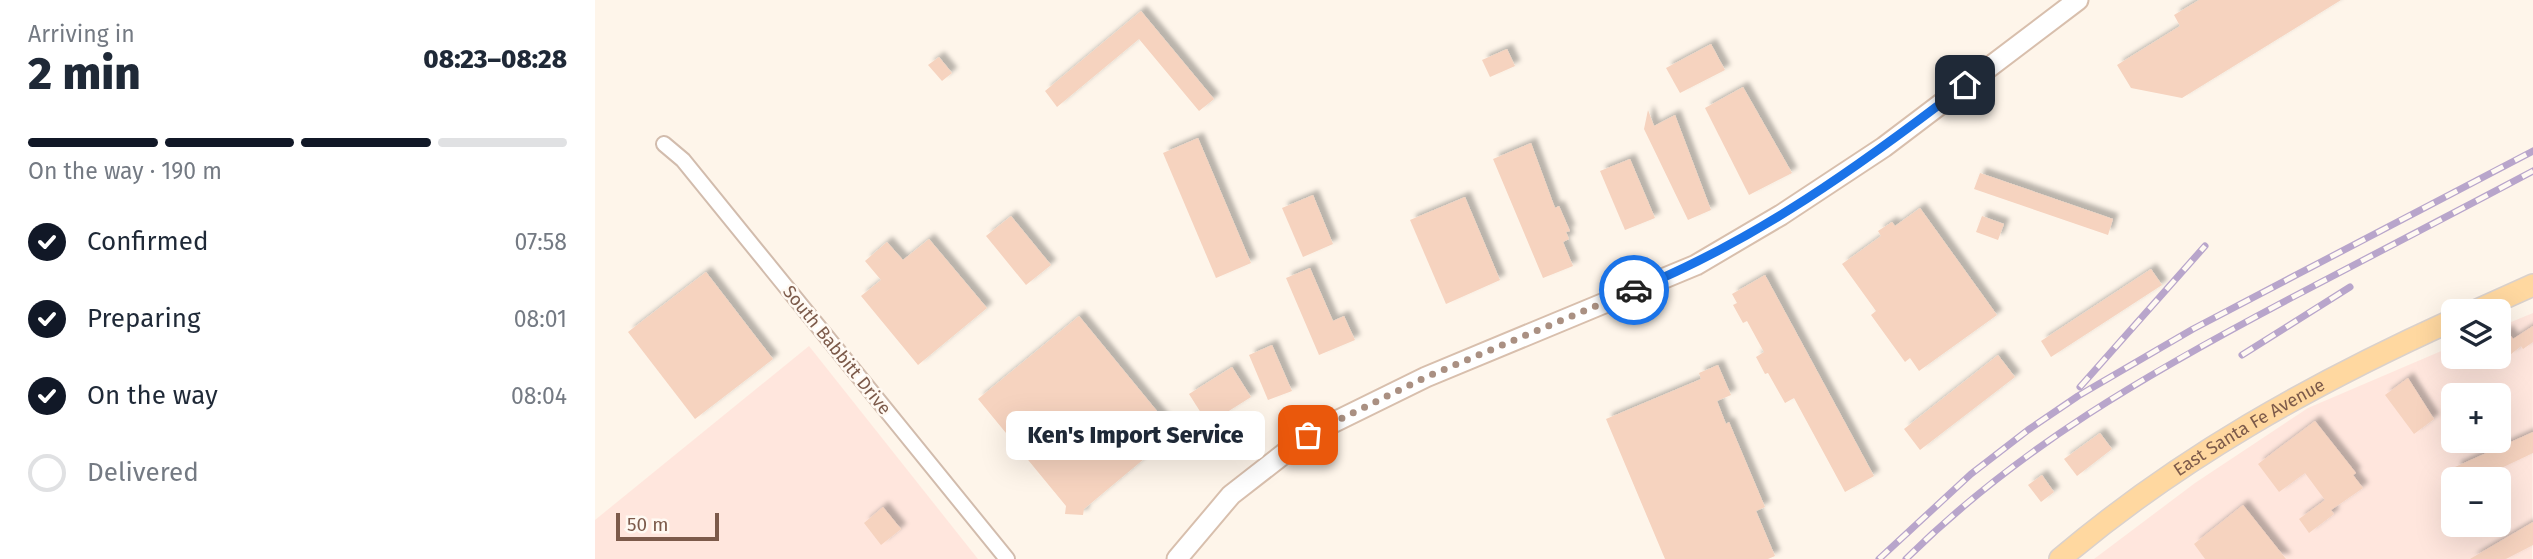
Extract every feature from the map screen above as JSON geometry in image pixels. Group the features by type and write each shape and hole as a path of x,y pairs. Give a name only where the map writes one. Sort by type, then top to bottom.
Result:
{"main road":[{"path":"1177,559 1231,495 1308,435 1426,377 1696,265 1781,215 1884,147 2078,0"},
{"path":"2502,299 2533,285"},
{"name":"East Santa Fe Avenue","path":"2060,559 2131,503 2270,411 2353,365 2441,325"}],"street":[{"name":"South Babbitt Drive","path":"664,144 683,160 1007,559"}],"shaded area":[{"path":"2533,313 2532,559 2094,559 2195,483 2308,408 2441,351 2441,369 2511,369 2511,322"},
{"path":"809,346 978,559 595,559 595,520"}],"building":[{"path":"2199,0 2341,0 2182,98 2131,88 2117,65 2180,26 2174,15"},
{"path":"1141,11 1214,99 1199,111 1139,39 1057,107 1045,91"},
{"path":"1711,44 1725,70 1680,93 1666,68"},
{"path":"1507,49 1515,66 1490,77 1482,60"},
{"path":"939,57 952,73 942,81 928,65"},
{"path":"1743,87 1792,173 1749,195 1705,108"},
{"path":"1648,110 1654,126 1675,115 1711,210 1688,220 1644,129"},
{"path":"1198,138 1251,263 1216,278 1163,153"},
{"path":"1531,143 1555,208 1559,206 1570,231 1566,232 1569,239 1563,242 1573,266 1543,278 1493,159"},
{"path":"1630,159 1655,218 1625,230 1600,171"},
{"path":"1980,173 2113,219 2108,235 1974,189"},
{"path":"1313,195 1333,244 1303,257 1282,208"},
{"path":"1465,197 1500,280 1446,304 1410,220"},
{"path":"1920,208 1997,315 1919,371 1910,358 1905,362 1871,315 1876,311 1842,264 1881,236 1878,231 1892,222 1895,226"},
{"path":"1011,216 1051,265 1026,285 986,236"},
{"path":"1982,216 2004,224 1998,240 1976,232"},
{"path":"929,239 987,308 918,365 861,296 881,280 865,261 887,242 903,260"},
{"path":"1310,268 1333,321 1344,316 1355,340 1319,355 1286,278"},
{"path":"2151,269 2162,285 2051,357 2041,341"},
{"path":"706,272 773,359 695,419 628,332"},
{"path":"1765,275 1874,476 1845,492 1794,398 1785,403 1768,373 1765,374 1756,357 1764,352 1747,321 1743,323 1733,305 1737,303 1732,294"},
{"path":"1079,316 1175,433 1084,509 1083,515 1065,514 1066,506 978,399"},
{"path":"2533,326 2533,342 2523,349 2521,346 2511,354 2511,336 2513,339"},
{"path":"1272,345 1292,391 1268,400 1249,355"},
{"path":"1998,355 2015,377 1920,450 1904,429"},
{"path":"1718,365 1731,395 1717,401 1726,424 1729,422 1765,507 1756,511 1775,556 1768,559 1665,559 1606,419 1701,379 1699,373"},
{"path":"1232,367 1251,397 1208,424 1189,394"},
{"path":"2408,378 2434,419 2414,434 2385,395"},
{"path":"2315,421 2356,473 2353,475 2363,488 2331,510 2334,514 2309,533 2299,519 2325,500 2305,473 2279,492 2258,464"},
{"path":"2533,432 2533,453 2503,467 2455,467 2486,453 2511,453 2511,442"},
{"path":"2100,433 2112,449 2077,476 2064,459"},
{"path":"2042,475 2054,492 2041,502 2028,485"},
{"path":"2243,505 2286,559 2205,559 2194,544"},
{"path":"883,507 901,529 881,545 864,523"},
{"path":"2533,522 2533,545 2506,559 2470,559 2511,537"}],"railway":[{"path":"1879,559 1971,474 2078,396 2193,329 2533,151"},
{"path":"1906,559 1949,518 1994,481 2088,414 2136,384 2237,327 2533,171"},
{"path":"2080,387 2205,246"},
{"path":"2242,355 2350,287"}],"way so far":[{"path":"1308,435 1426,377 1634,290"}],"place":[{"name":"Ken's Import Service","path":"1308,435"}],"route":[{"path":"1634,290 1696,265 1781,215 1884,147 1965,85"}]}
